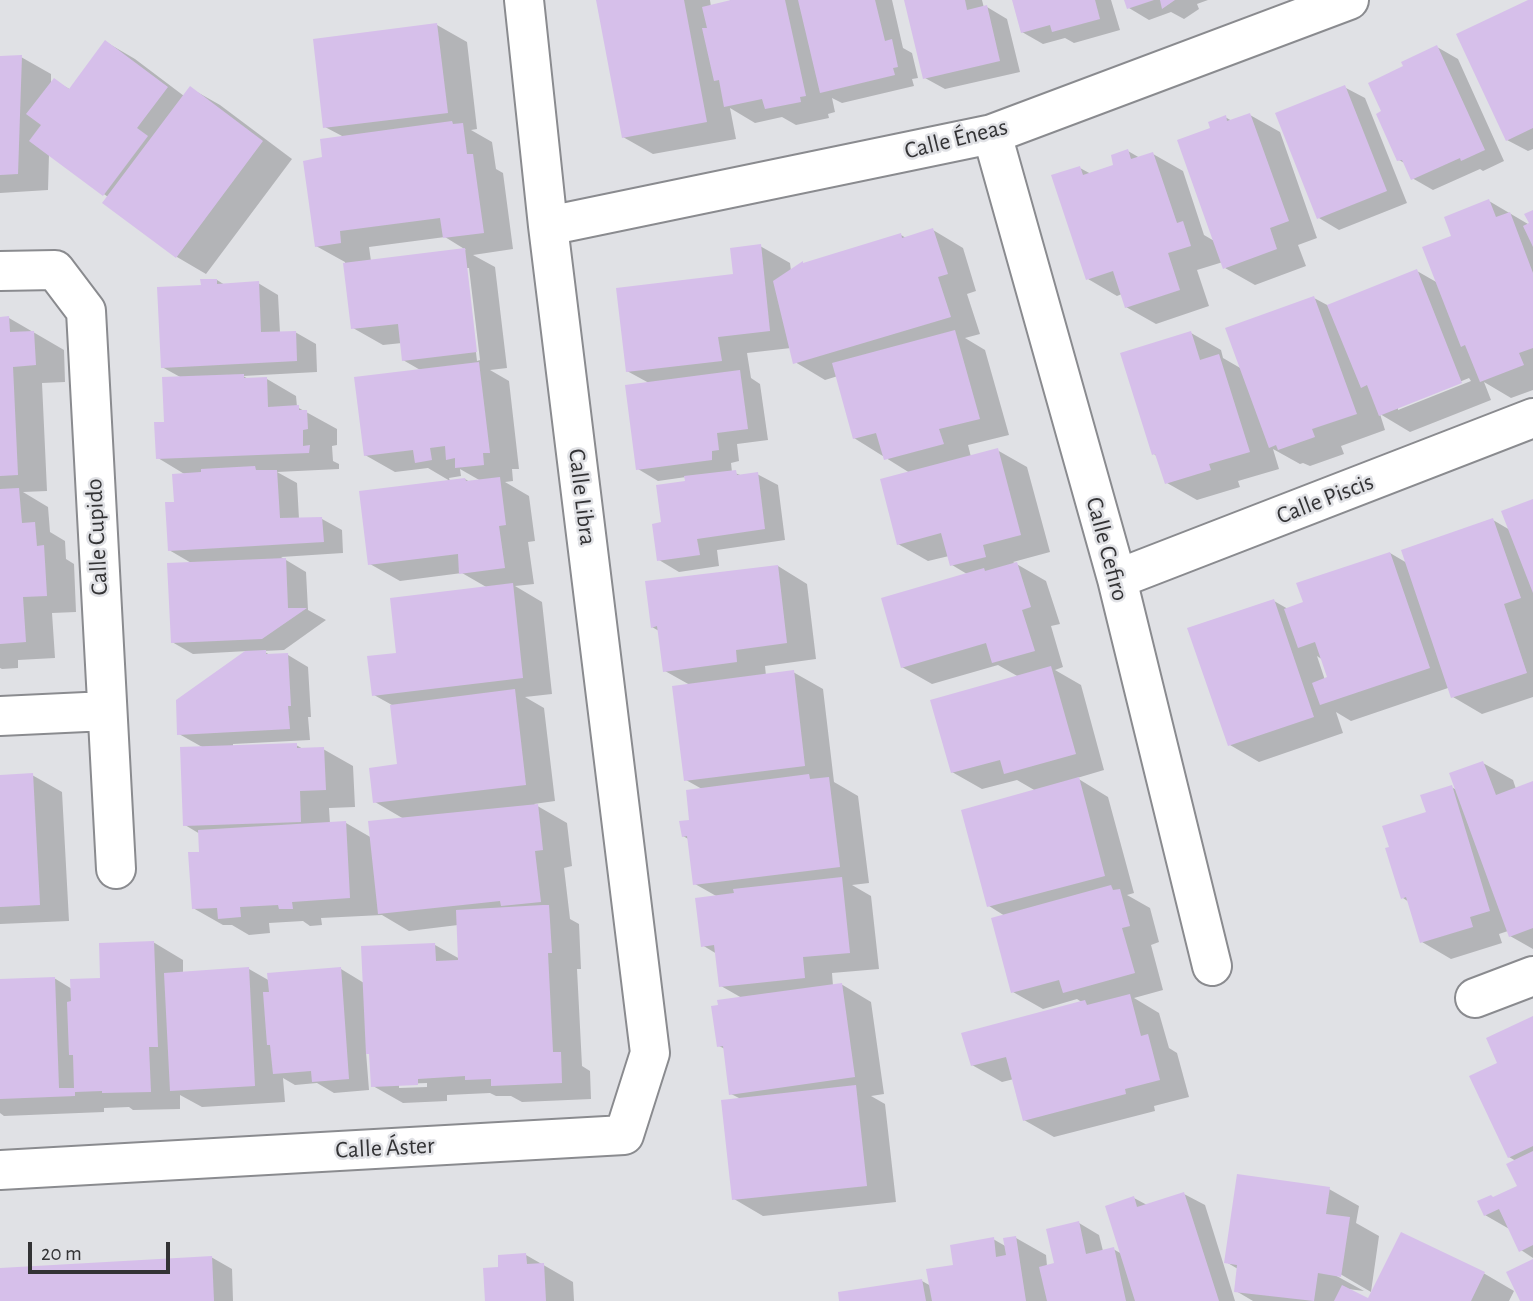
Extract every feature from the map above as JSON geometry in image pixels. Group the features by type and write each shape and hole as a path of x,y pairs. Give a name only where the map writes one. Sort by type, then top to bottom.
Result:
{"street":[{"name":"Calle Libra","path":"524,0 548,226 644,993"},
{"name":"Calle Éneas","path":"548,226 992,134 1349,0"},
{"name":"Calle Cefiro","path":"992,134 1116,579 1212,966"},
{"name":"Calle Cupido","path":"0,271 55,270 86,311 116,869"},
{"name":"Calle Piscis","path":"1116,579 1533,418"},
{"path":"0,716 107,711"},
{"path":"1475,998 1533,976"},
{"name":"Calle Áster","path":"0,1170 624,1135 650,1053 644,993"}],"building":[{"path":"596,0 684,0 707,122 622,138"},
{"path":"731,0 785,0 806,96 800,97 801,102 765,109 762,99 724,107 719,80 714,81 702,28 707,28 702,7"},
{"path":"798,0 875,0 885,41 892,39 898,67 893,68 895,75 820,93"},
{"path":"904,0 965,0 967,10 987,5 1000,61 923,79"},
{"path":"1012,0 1095,0 1100,19 1052,32 1050,25 1021,33"},
{"path":"1124,0 1154,0 1127,9"},
{"path":"1160,0 1175,0 1162,9"},
{"path":"1533,0 1533,128 1506,141 1456,34"},
{"path":"437,23 448,113 323,128 313,39"},
{"path":"105,40 168,87 137,128 148,136 103,196 29,141 41,125 26,114 54,78 69,89"},
{"path":"1437,45 1485,150 1411,180 1402,160 1397,161 1376,114 1381,111 1368,83 1403,66 1401,62"},
{"path":"22,55 18,174 0,175 0,56"},
{"path":"1345,85 1387,191 1317,219 1275,113"},
{"path":"190,86 263,141 176,258 102,203"},
{"path":"1250,113 1289,221 1270,228 1277,249 1223,269 1177,140 1210,128 1208,122 1226,115 1227,121"},
{"path":"452,121 453,124 463,123 467,154 473,154 484,233 443,238 440,218 340,231 341,243 315,247 303,161 322,157 320,139"},
{"path":"1128,149 1131,159 1153,152 1177,223 1183,221 1191,246 1168,253 1180,290 1125,308 1113,271 1086,280 1051,175 1080,166 1083,175 1113,165 1111,155"},
{"path":"1489,199 1496,217 1510,212 1533,273 1533,348 1519,353 1524,365 1480,382 1465,345 1461,347 1422,247 1451,236 1444,217"},
{"path":"1533,210 1533,247 1523,226 1529,223 1524,214"},
{"path":"933,228 948,274 938,277 951,317 793,364 773,281 803,261 901,233 902,238"},
{"path":"761,244 770,331 718,337 722,361 626,372 616,288 733,274 730,248"},
{"path":"465,248 477,352 402,361 398,324 351,329 343,263"},
{"path":"1417,269 1462,383 1379,416 1367,385 1361,388 1327,305"},
{"path":"200,279 217,279 217,284 259,281 261,332 296,331 297,361 161,368 157,287 201,285"},
{"path":"1314,296 1357,414 1312,429 1315,437 1278,450 1276,445 1269,448 1225,328"},
{"path":"9,316 10,332 34,331 36,365 13,367 18,475 0,476 0,317"},
{"path":"955,330 980,419 939,429 944,444 884,460 876,433 853,439 832,363"},
{"path":"1191,331 1200,360 1219,354 1250,452 1209,464 1211,470 1165,484 1155,454 1152,455 1120,353"},
{"path":"479,362 490,453 483,453 484,465 455,468 455,458 446,460 445,446 430,448 432,460 415,463 413,450 364,456 354,377"},
{"path":"740,370 748,429 717,433 719,450 712,451 712,460 636,470 625,385"},
{"path":"244,374 244,378 267,377 268,407 299,405 299,410 307,410 308,429 303,430 303,446 310,445 309,453 156,459 154,422 164,422 162,377"},
{"path":"998,448 1021,535 983,545 986,557 950,566 941,533 897,545 880,479"},
{"path":"255,466 256,470 277,470 280,518 322,517 324,542 168,551 165,502 174,502 172,474 201,472 201,469"},
{"path":"736,470 737,475 758,472 765,529 697,539 700,555 657,561 652,524 661,522 656,485 685,481 684,476"},
{"path":"500,477 506,525 499,526 505,568 459,574 458,554 368,565 359,491 465,478 466,481"},
{"path":"19,488 22,523 35,522 37,546 44,545 47,596 23,597 26,642 0,644 0,489"},
{"path":"1533,499 1533,593 1501,511"},
{"path":"1493,518 1521,598 1504,604 1527,673 1451,698 1401,550"},
{"path":"1390,552 1430,668 1320,705 1312,683 1327,677 1315,642 1298,648 1284,609 1303,602 1296,583"},
{"path":"286,558 288,608 307,608 262,639 171,643 167,563"},
{"path":"1017,562 1031,607 1022,610 1035,651 992,663 986,643 901,668 881,598 984,568 985,571"},
{"path":"778,565 787,643 736,650 737,662 663,672 657,626 651,628 645,581"},
{"path":"513,583 523,678 372,696 367,656 396,653 390,598"},
{"path":"1274,599 1314,717 1228,746 1187,628"},
{"path":"266,650 266,654 288,653 290,729 177,735 176,700 245,651"},
{"path":"1051,666 1076,754 1004,774 1000,760 951,773 930,700"},
{"path":"794,670 805,766 684,781 672,686"},
{"path":"515,689 526,785 373,803 369,768 397,764 390,705"},
{"path":"297,743 297,748 324,747 326,790 300,791 301,822 183,826 180,747"},
{"path":"1483,761 1496,795 1533,781 1533,928 1509,937 1449,773"},
{"path":"33,773 40,905 0,907 0,775"},
{"path":"809,774 810,779 829,777 840,867 693,885 687,836 682,837 679,821 689,820 686,790"},
{"path":"1079,777 1105,876 987,907 961,810"},
{"path":"1452,785 1490,911 1470,917 1473,927 1420,943 1406,897 1401,899 1385,848 1389,847 1382,826 1426,812 1420,795"},
{"path":"538,804 543,850 535,851 541,902 501,906 500,901 378,914 368,821"},
{"path":"346,821 350,898 292,902 293,909 279,909 278,905 240,907 241,917 218,919 217,908 192,909 188,852 199,852 198,830"},
{"path":"842,877 850,953 803,957 805,978 719,987 714,945 701,947 695,898 734,893 733,889"},
{"path":"1111,885 1113,890 1120,889 1130,926 1122,928 1135,973 1063,993 1059,980 1011,993 991,918"},
{"path":"549,905 552,953 548,953 553,1052 561,1052 562,1083 491,1086 491,1079 465,1080 465,1076 418,1079 418,1085 371,1087 369,1054 366,1054 361,946 435,943 436,961 458,960 456,910"},
{"path":"154,941 158,1047 149,1047 151,1092 75,1092 75,1096 0,1099 0,979 55,977 59,1088 74,1088 73,1055 69,1055 67,1002 71,1001 70,979 100,978 99,943"},
{"path":"249,967 255,1086 170,1091 164,973"},
{"path":"341,967 349,1079 312,1082 311,1071 273,1074 270,1045 267,1045 263,992 269,992 267,973"},
{"path":"842,983 855,1077 729,1095 723,1046 717,1047 711,1006 718,1005 717,1000"},
{"path":"1130,994 1141,1036 1148,1034 1160,1080 1125,1089 1126,1094 1023,1121 1006,1057 971,1066 961,1033 1085,1000 1087,1005"},
{"path":"1533,1016 1533,1146 1508,1158 1469,1076 1497,1063 1486,1038"},
{"path":"856,1085 867,1186 732,1200 721,1100"},
{"path":"1533,1151 1533,1245 1519,1252 1499,1209 1484,1216 1477,1201 1517,1186 1506,1164"},
{"path":"1237,1174 1330,1187 1326,1214 1350,1217 1341,1277 1318,1273 1314,1301 1234,1292 1237,1265 1224,1263"},
{"path":"1184,1192 1219,1301 1135,1301 1105,1206 1134,1196 1137,1207"},
{"path":"1079,1221 1086,1254 1114,1247 1126,1301 1047,1301 1039,1267 1054,1263 1046,1229"},
{"path":"1401,1232 1485,1272 1471,1301 1334,1301 1342,1285 1368,1298"},
{"path":"1016,1236 1026,1301 932,1301 926,1269 953,1265 950,1245 994,1237 996,1257 1006,1255 1003,1238"},
{"path":"526,1253 527,1264 544,1263 546,1301 485,1301 483,1268 498,1267 498,1255"},
{"path":"212,1256 214,1301 0,1301 0,1268"},
{"path":"1533,1259 1533,1301 1520,1301 1506,1272"},
{"path":"922,1279 926,1301 839,1301 838,1292"}]}
